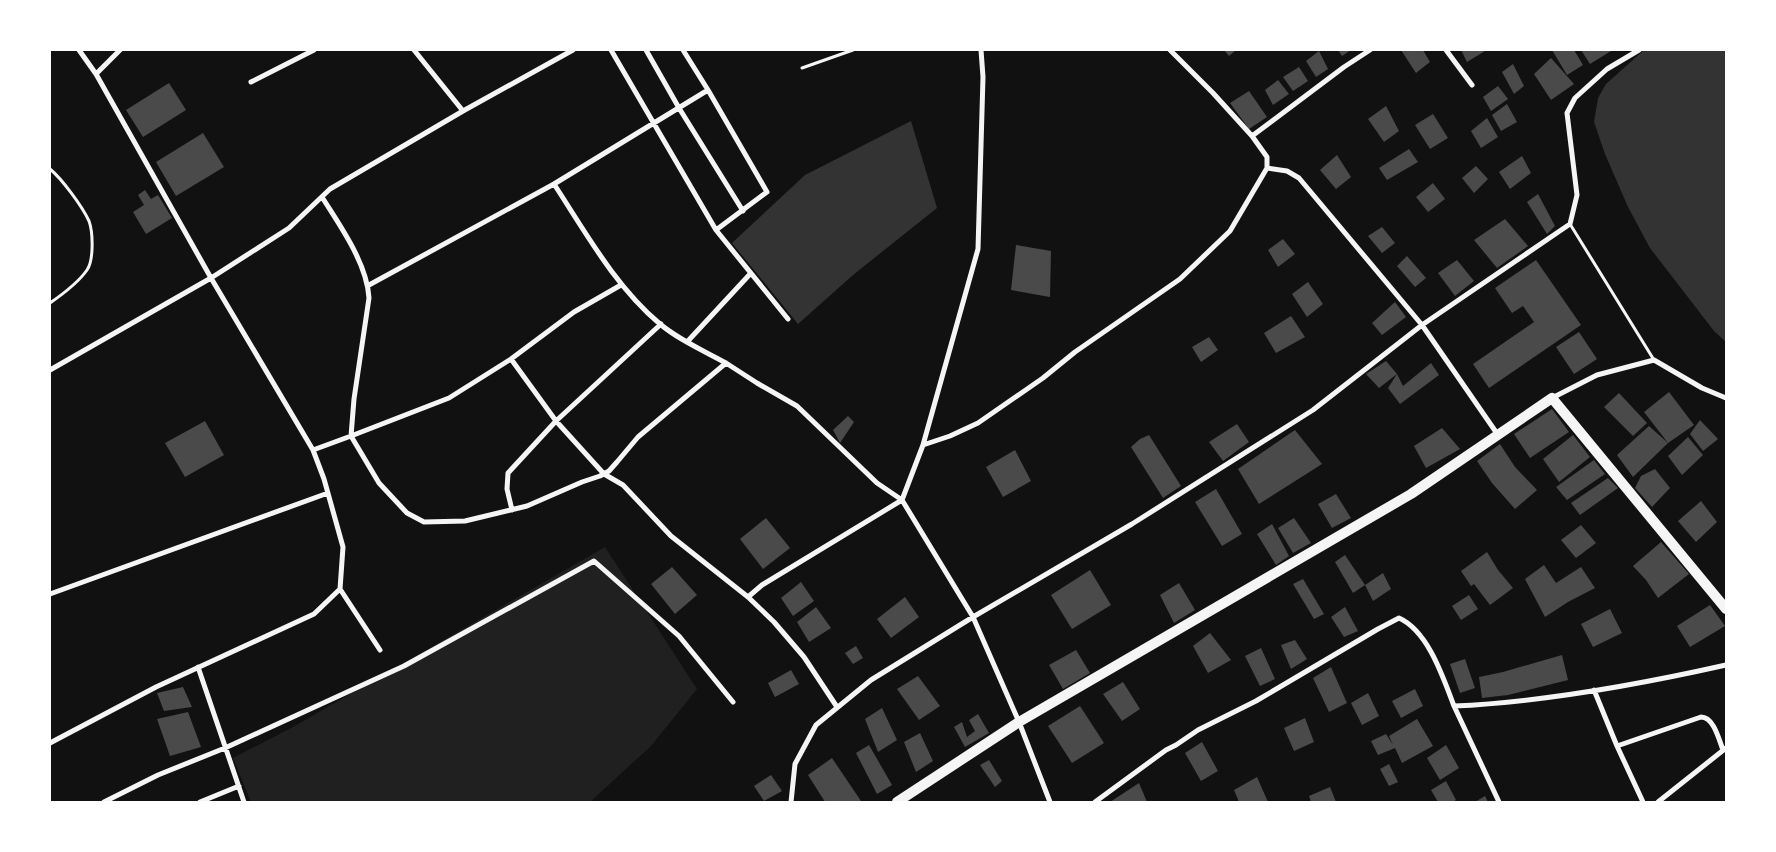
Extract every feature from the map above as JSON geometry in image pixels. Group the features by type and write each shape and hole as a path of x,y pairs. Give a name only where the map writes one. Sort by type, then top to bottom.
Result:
{"main road":[{"path":"897,802 1019,722 1411,494 1552,398 1726,609"}],"street":[{"path":"79,50 96,74 211,278 313,450 328,493 343,547 340,589 380,650"},
{"path":"96,74 120,50"},
{"path":"251,82 314,50"},
{"path":"414,50 463,110"},
{"path":"50,370 211,278 289,228 330,189 463,110 573,50"},
{"path":"611,50 716,230 788,318"},
{"path":"646,50 679,108 743,210"},
{"path":"683,50 767,192 716,230"},
{"path":"748,597 762,585 902,500 923,445 978,249 983,77 981,50"},
{"path":"1252,136 1344,67 1370,50"},
{"path":"1446,50 1472,85"},
{"path":"791,802 795,764 816,725 871,680 973,617 1132,524 1313,410 1422,325 1570,224 1576,195 1567,114 1575,98 1606,69 1640,50"},
{"path":"923,445 950,436 978,423 1043,378 1075,352 1180,279 1230,231 1267,168 1266,156 1252,136 1174,51"},
{"path":"369,285 554,184 708,90"},
{"path":"1267,168 1287,171 1299,178 1422,325 1498,435"},
{"path":"554,184 621,285 661,324 797,406 877,483 902,500 973,617 1019,722 1050,802"},
{"path":"322,197 352,248 369,285 369,298 354,399 351,436 379,483 407,513 424,522 465,521 528,506 604,474 638,437 726,363"},
{"path":"688,342 750,273"},
{"path":"313,450 449,398 511,359 574,312 621,285"},
{"path":"512,510 507,489 508,474 556,421 661,324"},
{"path":"511,359 556,421 604,474 623,486 671,536 748,597 774,622 804,657 837,707"},
{"path":"1552,398 1597,375 1654,360 1702,388 1726,398"},
{"path":"50,594 328,493"},
{"path":"104,802 158,775 225,748 404,666 594,561 679,636 733,702"},
{"path":"50,743 156,687 314,614 340,589"},
{"path":"1095,802 1166,750 1198,730 1256,701 1399,618 1409,622 1428,646 1440,669 1454,706 1498,802"},
{"path":"1454,706 1526,701 1667,678 1726,665"},
{"path":"198,667 244,802"},
{"path":"1594,690 1642,802"},
{"path":"1617,746 1701,717 1706,717 1710,720 1724,749 1658,802"},
{"path":"200,802 239,786"}],"lane":[{"path":"802,68 853,50"},
{"path":"50,168 57,174 89,222 93,254 88,269 68,290 50,303"},
{"path":"1570,224 1654,360"}],"shaded area":[{"path":"1644,50 1726,50 1726,342 1714,331 1650,248 1628,207 1605,154 1594,122 1598,98 1606,84"},
{"path":"911,121 937,208 853,275 798,324 732,243 805,175"},
{"path":"605,547 697,689 651,746 590,802 251,802 233,758 293,727"}],"building":[{"path":"1224,50 1236,50 1229,56"},
{"path":"1338,50 1351,50 1342,56"},
{"path":"1401,50 1423,50 1430,62 1416,73"},
{"path":"1461,50 1484,50 1485,51 1467,62"},
{"path":"1552,50 1574,50 1583,65 1567,75"},
{"path":"1581,50 1610,50 1611,51 1590,64"},
{"path":"1319,51 1328,69 1316,77 1306,61"},
{"path":"1551,58 1574,84 1551,100 1534,74"},
{"path":"1513,64 1524,86 1514,94 1502,72"},
{"path":"1299,67 1308,81 1293,91 1283,77"},
{"path":"1278,80 1289,94 1273,105 1265,90"},
{"path":"169,83 186,110 143,137 126,110"},
{"path":"1498,86 1508,99 1491,111 1483,97"},
{"path":"1249,91 1267,117 1249,129 1230,103"},
{"path":"1507,104 1517,122 1501,131 1492,115"},
{"path":"1386,106 1399,131 1384,142 1368,119"},
{"path":"1433,114 1448,138 1430,149 1415,125"},
{"path":"1487,118 1498,137 1481,148 1471,131"},
{"path":"203,133 224,167 176,196 156,162"},
{"path":"1409,149 1418,162 1387,180 1379,168"},
{"path":"1337,155 1351,177 1336,189 1320,170"},
{"path":"1522,156 1531,173 1510,189 1499,172"},
{"path":"1476,166 1488,179 1474,193 1462,178"},
{"path":"1433,183 1445,199 1428,212 1416,197"},
{"path":"145,190 151,199 158,195 172,218 146,234 133,212 144,205 138,195"},
{"path":"1538,194 1555,226 1547,234 1527,202"},
{"path":"1505,219 1528,246 1497,268 1474,240"},
{"path":"1382,227 1395,243 1382,253 1368,236"},
{"path":"1283,239 1295,254 1278,267 1268,250"},
{"path":"1016,245 1051,251 1050,297 1011,290"},
{"path":"1407,256 1426,278 1415,287 1397,266"},
{"path":"1457,260 1474,281 1455,296 1438,273"},
{"path":"1536,260 1581,325 1489,388 1473,364 1534,322 1523,306 1512,313 1495,288"},
{"path":"1308,282 1323,304 1307,317 1292,294"},
{"path":"1395,302 1406,317 1382,335 1372,323"},
{"path":"1291,316 1305,337 1276,353 1264,333"},
{"path":"1579,332 1597,359 1574,374 1556,347"},
{"path":"1209,337 1218,350 1201,362 1192,347"},
{"path":"1386,361 1397,374 1379,388 1366,374"},
{"path":"1431,363 1439,375 1400,404 1388,388 1397,374 1403,386"},
{"path":"1669,392 1694,425 1668,443 1644,412"},
{"path":"1619,393 1647,423 1633,436 1604,407"},
{"path":"1552,409 1569,432 1530,458 1514,434"},
{"path":"848,416 854,422 840,443 833,430"},
{"path":"1700,420 1718,439 1703,451 1690,434"},
{"path":"205,421 224,455 185,477 165,443"},
{"path":"1237,424 1249,442 1223,461 1209,442"},
{"path":"1649,426 1668,443 1633,477 1617,455"},
{"path":"1442,428 1460,449 1426,468 1414,446"},
{"path":"1295,430 1322,464 1259,504 1238,469"},
{"path":"1149,435 1181,486 1163,498 1131,447 1140,439"},
{"path":"1573,435 1590,457 1559,482 1543,459"},
{"path":"1688,437 1703,455 1682,475 1668,456"},
{"path":"1500,444 1515,467 1537,490 1515,509 1492,483 1477,461"},
{"path":"1015,450 1031,481 1003,497 986,467"},
{"path":"1594,460 1605,474 1567,500 1556,487"},
{"path":"1655,469 1670,488 1652,507 1635,488 1641,476"},
{"path":"1608,478 1618,488 1580,515 1571,503"},
{"path":"1216,489 1242,534 1222,546 1195,502"},
{"path":"1336,494 1351,518 1332,528 1318,504"},
{"path":"1701,501 1717,522 1696,542 1678,521"},
{"path":"766,518 790,548 763,569 740,539"},
{"path":"1294,518 1311,543 1293,553 1278,528"},
{"path":"1272,524 1289,556 1276,565 1257,534"},
{"path":"1581,525 1596,543 1576,558 1561,540"},
{"path":"1661,542 1689,574 1658,598 1646,580 1633,566"},
{"path":"1487,552 1498,570 1513,588 1490,605 1474,584 1471,586 1461,571"},
{"path":"1345,555 1365,585 1353,593 1335,562"},
{"path":"1544,565 1556,583 1581,567 1595,588 1545,617 1525,579"},
{"path":"672,567 697,595 675,614 651,584"},
{"path":"1090,570 1111,605 1072,629 1051,595"},
{"path":"1383,573 1391,589 1373,601 1365,585"},
{"path":"1303,579 1324,614 1314,619 1293,584"},
{"path":"801,582 814,601 793,616 781,598"},
{"path":"1179,583 1195,610 1174,623 1160,595"},
{"path":"1469,595 1478,609 1461,620 1452,606"},
{"path":"905,597 919,617 891,638 877,619"},
{"path":"1710,605 1725,626 1690,647 1677,626"},
{"path":"816,607 831,628 809,642 797,622"},
{"path":"1345,607 1358,631 1344,637 1331,617"},
{"path":"1610,609 1622,633 1593,647 1581,624"},
{"path":"1210,633 1231,660 1208,673 1193,646"},
{"path":"1295,640 1307,659 1291,669 1281,645"},
{"path":"856,646 863,658 853,664 845,653"},
{"path":"1261,648 1275,679 1260,686 1245,656"},
{"path":"1076,650 1090,673 1063,689 1049,665"},
{"path":"1562,655 1568,680 1508,695 1482,698 1479,677"},
{"path":"1465,659 1475,688 1460,693 1450,664"},
{"path":"1331,667 1347,703 1329,712 1313,678"},
{"path":"791,670 799,684 775,697 768,683"},
{"path":"918,676 940,706 919,720 897,689"},
{"path":"1123,682 1140,709 1122,721 1103,694"},
{"path":"183,687 192,707 164,711 157,693"},
{"path":"1415,689 1423,706 1401,718 1392,701"},
{"path":"1368,693 1379,716 1362,725 1351,703"},
{"path":"1080,706 1104,743 1072,763 1048,726"},
{"path":"882,708 897,740 878,752 865,719"},
{"path":"188,712 201,747 170,756 157,719"},
{"path":"978,714 989,733 965,747 954,727 962,722 967,737 975,731 969,720"},
{"path":"1305,718 1314,742 1294,751 1284,728"},
{"path":"1417,719 1433,746 1402,763 1395,748 1378,755 1371,741 1386,734 1393,745 1389,736"},
{"path":"920,733 933,761 916,772 904,742"},
{"path":"1202,742 1218,771 1201,781 1185,753"},
{"path":"869,745 892,785 877,794 856,753"},
{"path":"1446,745 1459,768 1440,780 1427,758"},
{"path":"832,758 861,801 825,802 808,775"},
{"path":"989,760 1002,781 995,787 980,765"},
{"path":"1389,764 1398,782 1389,786 1380,769"},
{"path":"771,775 782,791 764,801 754,786"},
{"path":"1257,777 1268,802 1239,802 1234,790"},
{"path":"1446,781 1456,800 1453,802 1438,802 1431,790"},
{"path":"1139,783 1147,802 1110,802"},
{"path":"1330,787 1336,802 1311,802 1309,796"},
{"path":"1485,796 1488,802 1475,802"}]}
